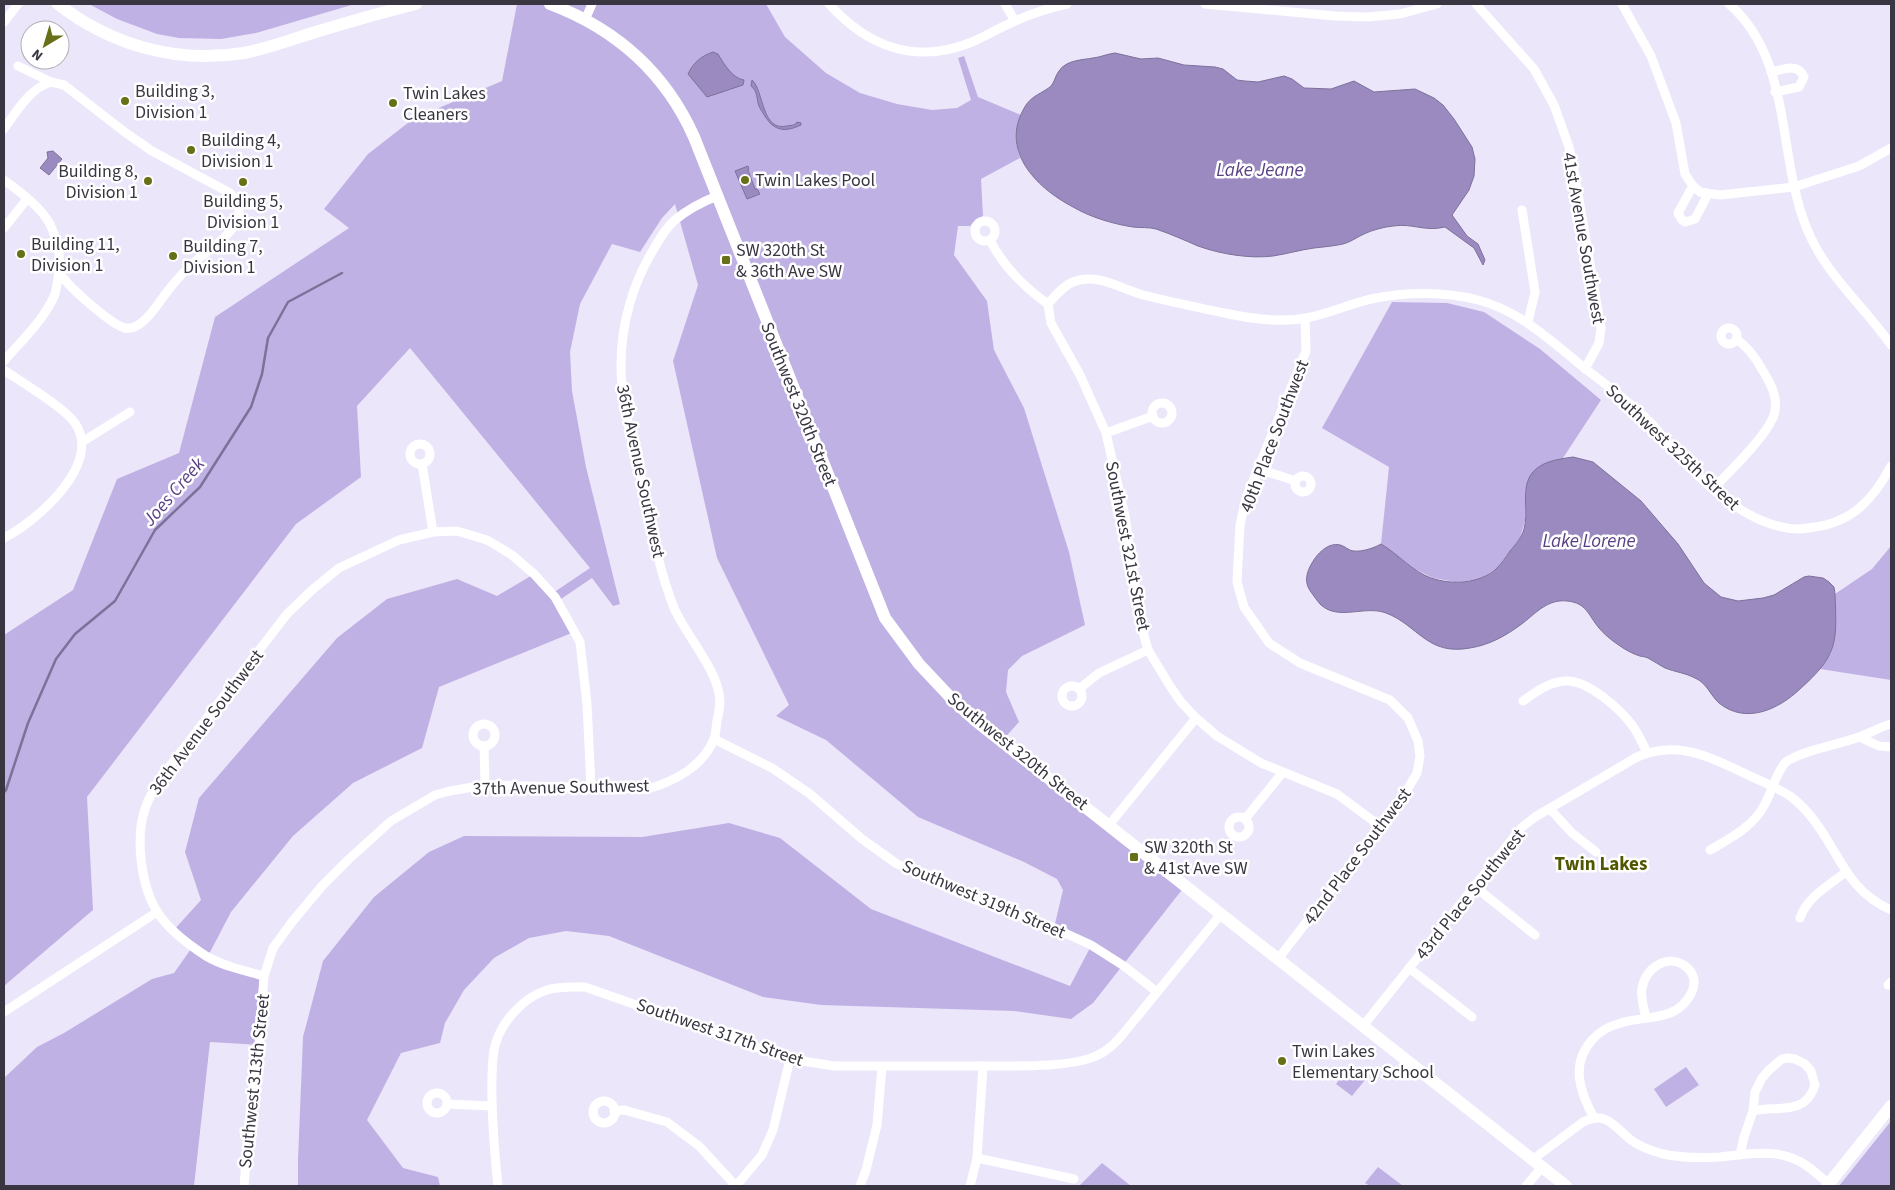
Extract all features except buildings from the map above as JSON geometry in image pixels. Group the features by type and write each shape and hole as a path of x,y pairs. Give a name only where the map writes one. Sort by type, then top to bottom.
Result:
{"main road":[{"path":"58,4 78,19 118,39 161,52 195,57 228,55 262,49 388,10 416,4"},
{"name":"Southwest 320th Street","path":"550,4 585,20 628,48 674,98 688,124 885,618 919,664 976,721 1566,1186"},
{"path":"1828,1185 1891,1106"}],"street":[{"path":"4,22 18,4"},
{"path":"585,20 592,4"},
{"path":"829,4 838,7 862,34 883,45 907,51 933,52 972,42 1015,21 1067,4"},
{"path":"1005,4 1015,21"},
{"path":"1205,4 1335,16 1367,17 1400,14 1436,4"},
{"name":"41st Avenue Southwest","path":"1476,4 1534,69 1554,105 1569,147 1601,328 1599,343 1586,369"},
{"path":"1622,4 1651,56 1676,123 1685,174 1700,191 1720,195 1794,187 1859,166 1891,148"},
{"path":"1730,4 1746,22 1766,56 1784,129 1799,209 1819,255 1877,324 1891,345"},
{"path":"18,66 51,82"},
{"path":"1771,72 1794,68 1800,71 1804,77 1799,87 1776,92"},
{"path":"4,129 33,92 43,85 59,82 152,151 230,193 238,204 239,216 222,240 190,266 147,318 134,328 118,325 67,284 59,270"},
{"path":"4,361 33,327 50,303 55,293 60,253 54,234 40,210 7,182"},
{"path":"1700,191 1695,219 1686,222 1682,220 1678,213 1700,191"},
{"name":"36th Avenue Southwest","path":"714,739 720,695 716,680 674,608 660,562 623,398 621,365 624,331 633,291 650,255 673,221 694,206 717,196"},
{"path":"4,228 27,199"},
{"path":"1522,210 1536,292 1528,322"},
{"path":"990,240 994,249 1026,288 1048,304"},
{"name":"Southwest 325th Street","path":"1048,304 1058,293 1073,282 1090,279 1110,282 1141,294 1229,314 1269,320 1305,319 1371,299 1431,292 1480,300 1528,322 1633,406 1653,425 1674,451 1713,489 1727,502 1752,517 1773,525 1797,529 1826,526 1848,517 1866,502 1880,486 1891,466"},
{"name":"Southwest 321st Street","path":"1048,304 1051,323 1080,375 1106,433 1125,516 1140,621 1148,650 1170,686 1181,702 1196,718 1217,736 1261,763 1336,794 1380,826"},
{"name":"40th Place Southwest","path":"1305,319 1306,351 1246,498 1240,525 1236,582 1244,607 1269,643 1285,655 1312,669 1390,700 1408,718"},
{"path":"1713,489 1762,434 1774,414 1775,400 1771,384 1760,366 1736,339"},
{"path":"4,370 68,415 77,427 82,442 79,462 66,483 39,514 4,538"},
{"path":"82,442 130,412"},
{"path":"1106,433 1152,416"},
{"path":"422,464 433,532"},
{"path":"1258,469 1296,481"},
{"name":"36th Avenue Southwest","path":"264,976 233,967 207,956 173,931 157,912 143,877 140,840 144,811 150,795 163,775 287,614 339,568 399,540 433,532 457,531 487,540 512,555 534,574 553,594 580,642 587,704 591,786"},
{"path":"1079,689 1099,673 1148,650"},
{"path":"1523,701 1554,683 1566,681 1579,683 1596,693 1624,715 1637,732 1647,752 1667,749 1690,752 1717,761 1773,787 1798,802 1817,823 1846,872 1858,887 1870,898 1891,910"},
{"path":"1109,826 1196,718"},
{"name":"42nd Place Southwest","path":"1278,959 1409,788 1419,765 1418,741 1408,718"},
{"path":"1710,850 1751,823 1763,807 1783,766 1791,760 1891,724"},
{"path":"1859,737 1874,744 1891,747"},
{"name":"37th Avenue Southwest","path":"264,976 273,948 322,886 391,822 435,795 450,790 485,785 591,786 646,789 666,784 683,774 701,759 714,739"},
{"name":"Southwest 319th Street","path":"714,739 772,768 810,794 862,839 897,864 970,898 1054,928 1091,945 1124,966 1156,992"},
{"path":"484,746 485,785"},
{"name":"43rd Place Southwest","path":"1363,1026 1521,828 1647,752"},
{"path":"1245,819 1283,772"},
{"path":"1550,809 1564,825 1596,852"},
{"path":"1800,918 1803,909 1809,901 1846,872"},
{"path":"1474,886 1535,935"},
{"path":"4,1012 157,912"},
{"name":"Southwest 317th Street","path":"498,1186 493,1145 491,1073 494,1049 499,1033 524,1003 546,990 565,987 585,987 790,1059 834,1066 1029,1066 1074,1061 1096,1056 1110,1048 1124,1034 1156,992 1221,914"},
{"path":"1594,1118 1580,1087 1579,1066 1582,1055 1594,1037 1609,1027 1671,1013 1679,1007 1694,988 1695,979 1685,966 1675,961 1665,961 1650,971 1642,988 1646,1018"},
{"path":"1409,968 1472,1017"},
{"name":"Southwest 313th Street","path":"244,1186 259,1045 264,976"},
{"path":"614,1111 624,1110 667,1122 699,1146 736,1186 762,1155 773,1130 790,1059"},
{"path":"1740,1155 1753,1111 1755,1092 1762,1078 1782,1059 1795,1059 1805,1064 1810,1071 1815,1085 1806,1100 1792,1108 1753,1111"},
{"path":"970,1186 978,1158 983,1066"},
{"path":"860,1186 878,1125 882,1067"},
{"path":"447,1104 492,1106"},
{"path":"1526,1186 1537,1164 1582,1122 1594,1118 1609,1121 1636,1143 1658,1153 1686,1158 1783,1155 1803,1164 1828,1185"},
{"path":"978,1158 1074,1178"}],"shaded area":[{"path":"89,4 355,4 256,33 221,39 179,38 157,34 117,19"},
{"path":"517,4 766,4 785,37 826,73 860,93 897,104 932,110 957,108 971,100 958,58 964,56 978,97 1021,115 1016,136 1020,158 981,179 983,216 976,219 970,226 958,226 954,255 987,301 994,350 1024,408 1069,552 1085,625 1022,656 1008,670 1006,692 1019,722 1002,741 1185,886 1093,1003 1071,1019 1014,1011 821,1005 763,997 609,936 566,931 529,938 494,958 464,990 445,1023 440,1043 401,1053 367,1120 403,1168 438,1177 440,1186 298,1186 303,1037 323,961 374,897 429,852 464,836 642,837 729,823 780,838 871,909 1070,986 1091,946 1054,928 1063,890 1057,879 1024,862 918,817 826,740 776,716 789,705 717,558 673,361 698,285 675,204 662,218 640,252 612,244 580,304 570,352 572,391 586,467 620,604 613,606 592,578 558,601 574,632 439,687 422,748 353,783 293,836 231,912 208,956 264,976 259,1045 210,1042 194,1186 4,1186 4,1078 37,1047 64,1033 152,979 174,973 193,946 173,931 201,900 185,852 199,798 337,638 387,599 457,579 497,596 534,574 553,593 590,568 410,348 357,406 361,477 296,524 87,797 93,910 4,986 4,635 73,590 117,479 179,453 215,317 349,228 324,209 368,154 413,119 502,81"},
{"path":"1392,302 1447,303 1484,312 1540,349 1601,400 1563,458 1545,464 1525,490 1525,521 1520,538 1497,568 1479,580 1456,582 1433,578 1415,569 1381,544 1389,467 1322,428"},
{"path":"1891,546 1891,680 1820,669 1831,653 1835,626 1835,594 1872,569"},
{"path":"1349,1067 1365,1080 1352,1096 1336,1084"},
{"path":"1686,1067 1699,1085 1666,1107 1654,1089"},
{"path":"1891,1121 1891,1186 1839,1186"},
{"path":"1102,1163 1131,1186 1079,1186"},
{"path":"1378,1167 1403,1186 1370,1186 1365,1183"}],"water":[{"path":"713,52 718,54 732,74 744,80 743,85 707,97 688,74 698,60"},
{"name":"Lake Jeane","path":"1115,53 1141,59 1158,58 1184,65 1215,67 1223,69 1237,80 1258,82 1284,76 1292,79 1304,88 1331,89 1354,81 1374,92 1415,89 1434,98 1443,105 1454,119 1472,147 1475,159 1474,176 1469,190 1452,215 1467,236 1478,244 1485,260 1483,265 1474,248 1445,227 1431,229 1400,225 1389,226 1371,231 1343,244 1273,256 1255,257 1207,249 1156,229 1110,222 1087,214 1059,199 1034,178 1025,165 1016,137 1018,121 1028,102 1050,87 1062,67 1074,61"},
{"path":"752,80 756,85 764,109 772,123 779,126 787,126 797,122 801,123 801,125 783,129 770,123 759,106 755,91 751,86"},
{"path":"53,151 62,159 49,175 40,168 48,158 47,152"},
{"name":"Twin Lakes Pool","path":"748,166 755,189 760,194 747,199 735,171"},
{"name":"Lake Lorene","path":"1573,457 1593,462 1641,501 1678,544 1704,583 1721,597 1738,601 1763,598 1774,595 1804,577 1809,576 1823,578 1829,582 1834,587 1836,625 1832,647 1822,667 1800,689 1782,703 1762,712 1740,713 1729,710 1719,703 1699,680 1665,668 1648,658 1638,656 1621,647 1602,632 1583,607 1574,602 1560,601 1548,604 1498,639 1477,647 1455,649 1443,648 1433,644 1397,618 1386,613 1378,611 1336,612 1328,610 1321,605 1307,585 1308,570 1312,563 1323,550 1331,545 1357,551 1381,544 1418,571 1431,578 1448,582 1465,582 1482,578 1502,563 1523,532 1526,516 1525,495 1530,476 1543,464"}],"waterway":[{"name":"Joes Creek","path":"4,792 28,723 56,659 75,634 115,601 155,530 200,487 251,407 262,374 268,338 288,302 342,273"}],"place":[{"name":"Building 3, Division 1","path":"125,101"},
{"name":"Twin Lakes Cleaners","path":"393,103"},
{"name":"Building 4, Division 1","path":"191,150"},
{"name":"Twin Lakes Pool","path":"745,180"},
{"name":"Building 8, Division 1","path":"148,181"},
{"name":"Building 5, Division 1","path":"243,182"},
{"name":"Building 11, Division 1","path":"21,254"},
{"name":"Building 7, Division 1","path":"173,256"},
{"name":"SW 320th St & 36th Ave SW","path":"726,260"},
{"name":"SW 320th St & 41st Ave SW","path":"1134,857"},
{"name":"Twin Lakes Elementary School","path":"1282,1061"}],"district":[{"name":"Twin Lakes","path":"1601,863"}]}
